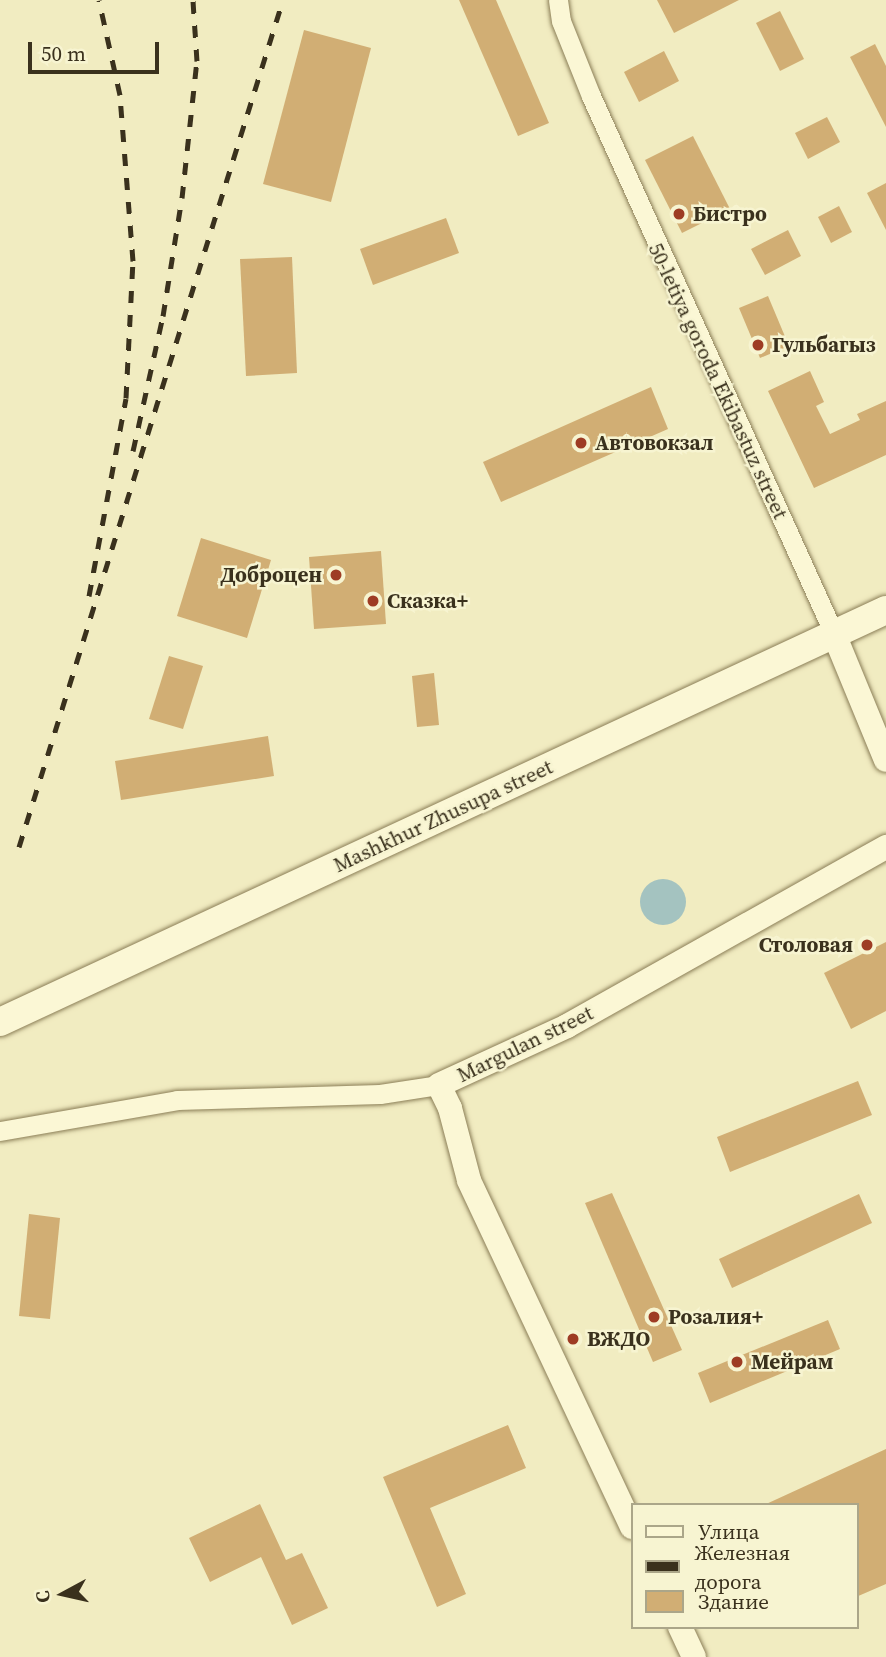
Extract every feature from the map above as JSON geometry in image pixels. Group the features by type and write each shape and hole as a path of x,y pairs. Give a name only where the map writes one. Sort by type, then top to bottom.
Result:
{"main road":[{"name":"Mashkhur Zhusupa street","path":"0,1022 886,610"}],"street":[{"name":"50-letiya goroda Ekibastuz street","path":"558,0 561,20 596,108 834,634 886,760"},
{"name":"Margulan street","path":"630,1523 469,1180 450,1108 439,1085 568,1026 886,847"},
{"path":"0,1131 177,1100 380,1094 439,1085"},
{"path":"681,1629 694,1657"}],"water":[{"path":"663,879 679,886 686,902 679,918 663,925 647,918 640,902 647,886"}],"building":[{"path":"459,0 496,0 549,123 518,136"},
{"path":"657,0 739,0 674,33"},
{"path":"780,11 804,59 780,71 756,23"},
{"path":"304,30 371,48 331,202 263,184"},
{"path":"875,44 886,66 886,127 850,57"},
{"path":"664,51 679,81 639,102 624,72"},
{"path":"827,117 840,142 808,159 795,133"},
{"path":"693,136 730,209 682,233 645,160"},
{"path":"886,183 886,230 867,193"},
{"path":"839,206 852,232 831,243 818,217"},
{"path":"446,218 459,253 373,285 360,249"},
{"path":"788,230 801,256 765,275 751,249"},
{"path":"292,257 297,373 246,376 240,259"},
{"path":"768,296 789,346 760,358 739,308"},
{"path":"810,371 824,402 816,406 830,434 860,420 857,414 886,401 886,455 814,488 768,391"},
{"path":"651,387 668,429 501,502 483,462"},
{"path":"201,538 271,560 247,638 177,616"},
{"path":"381,551 386,624 314,629 309,557"},
{"path":"169,656 203,666 183,729 149,719"},
{"path":"434,673 439,725 417,727 412,676"},
{"path":"268,736 274,776 121,800 115,761"},
{"path":"886,942 886,1011 851,1029 824,973"},
{"path":"858,1081 872,1115 730,1172 717,1137"},
{"path":"612,1193 682,1350 653,1362 585,1203"},
{"path":"859,1194 872,1223 732,1288 719,1259"},
{"path":"29,1214 60,1218 50,1319 19,1316"},
{"path":"828,1320 840,1349 710,1403 698,1373"},
{"path":"508,1425 526,1468 430,1508 466,1594 437,1607 383,1477"},
{"path":"886,1449 886,1584 858,1596 858,1503 768,1503"},
{"path":"260,1504 286,1560 302,1553 328,1608 292,1625 261,1557 210,1582 189,1538"}],"railway":[{"path":"89,596 126,398 133,261 120,95 99,0"},
{"path":"133,451 163,316 182,198 197,61 193,0"},
{"path":"19,847 283,0"}],"place":[{"name":"Бистро","path":"679,214"},
{"name":"Гульбагыз","path":"758,345"},
{"name":"Автовокзал","path":"581,443"},
{"name":"Доброцен","path":"336,575"},
{"name":"Сказка+","path":"373,601"},
{"name":"Столовая","path":"867,945"},
{"name":"Розалия+","path":"654,1317"},
{"name":"ВЖДО","path":"573,1339"},
{"name":"Мейрам","path":"737,1362"}]}
